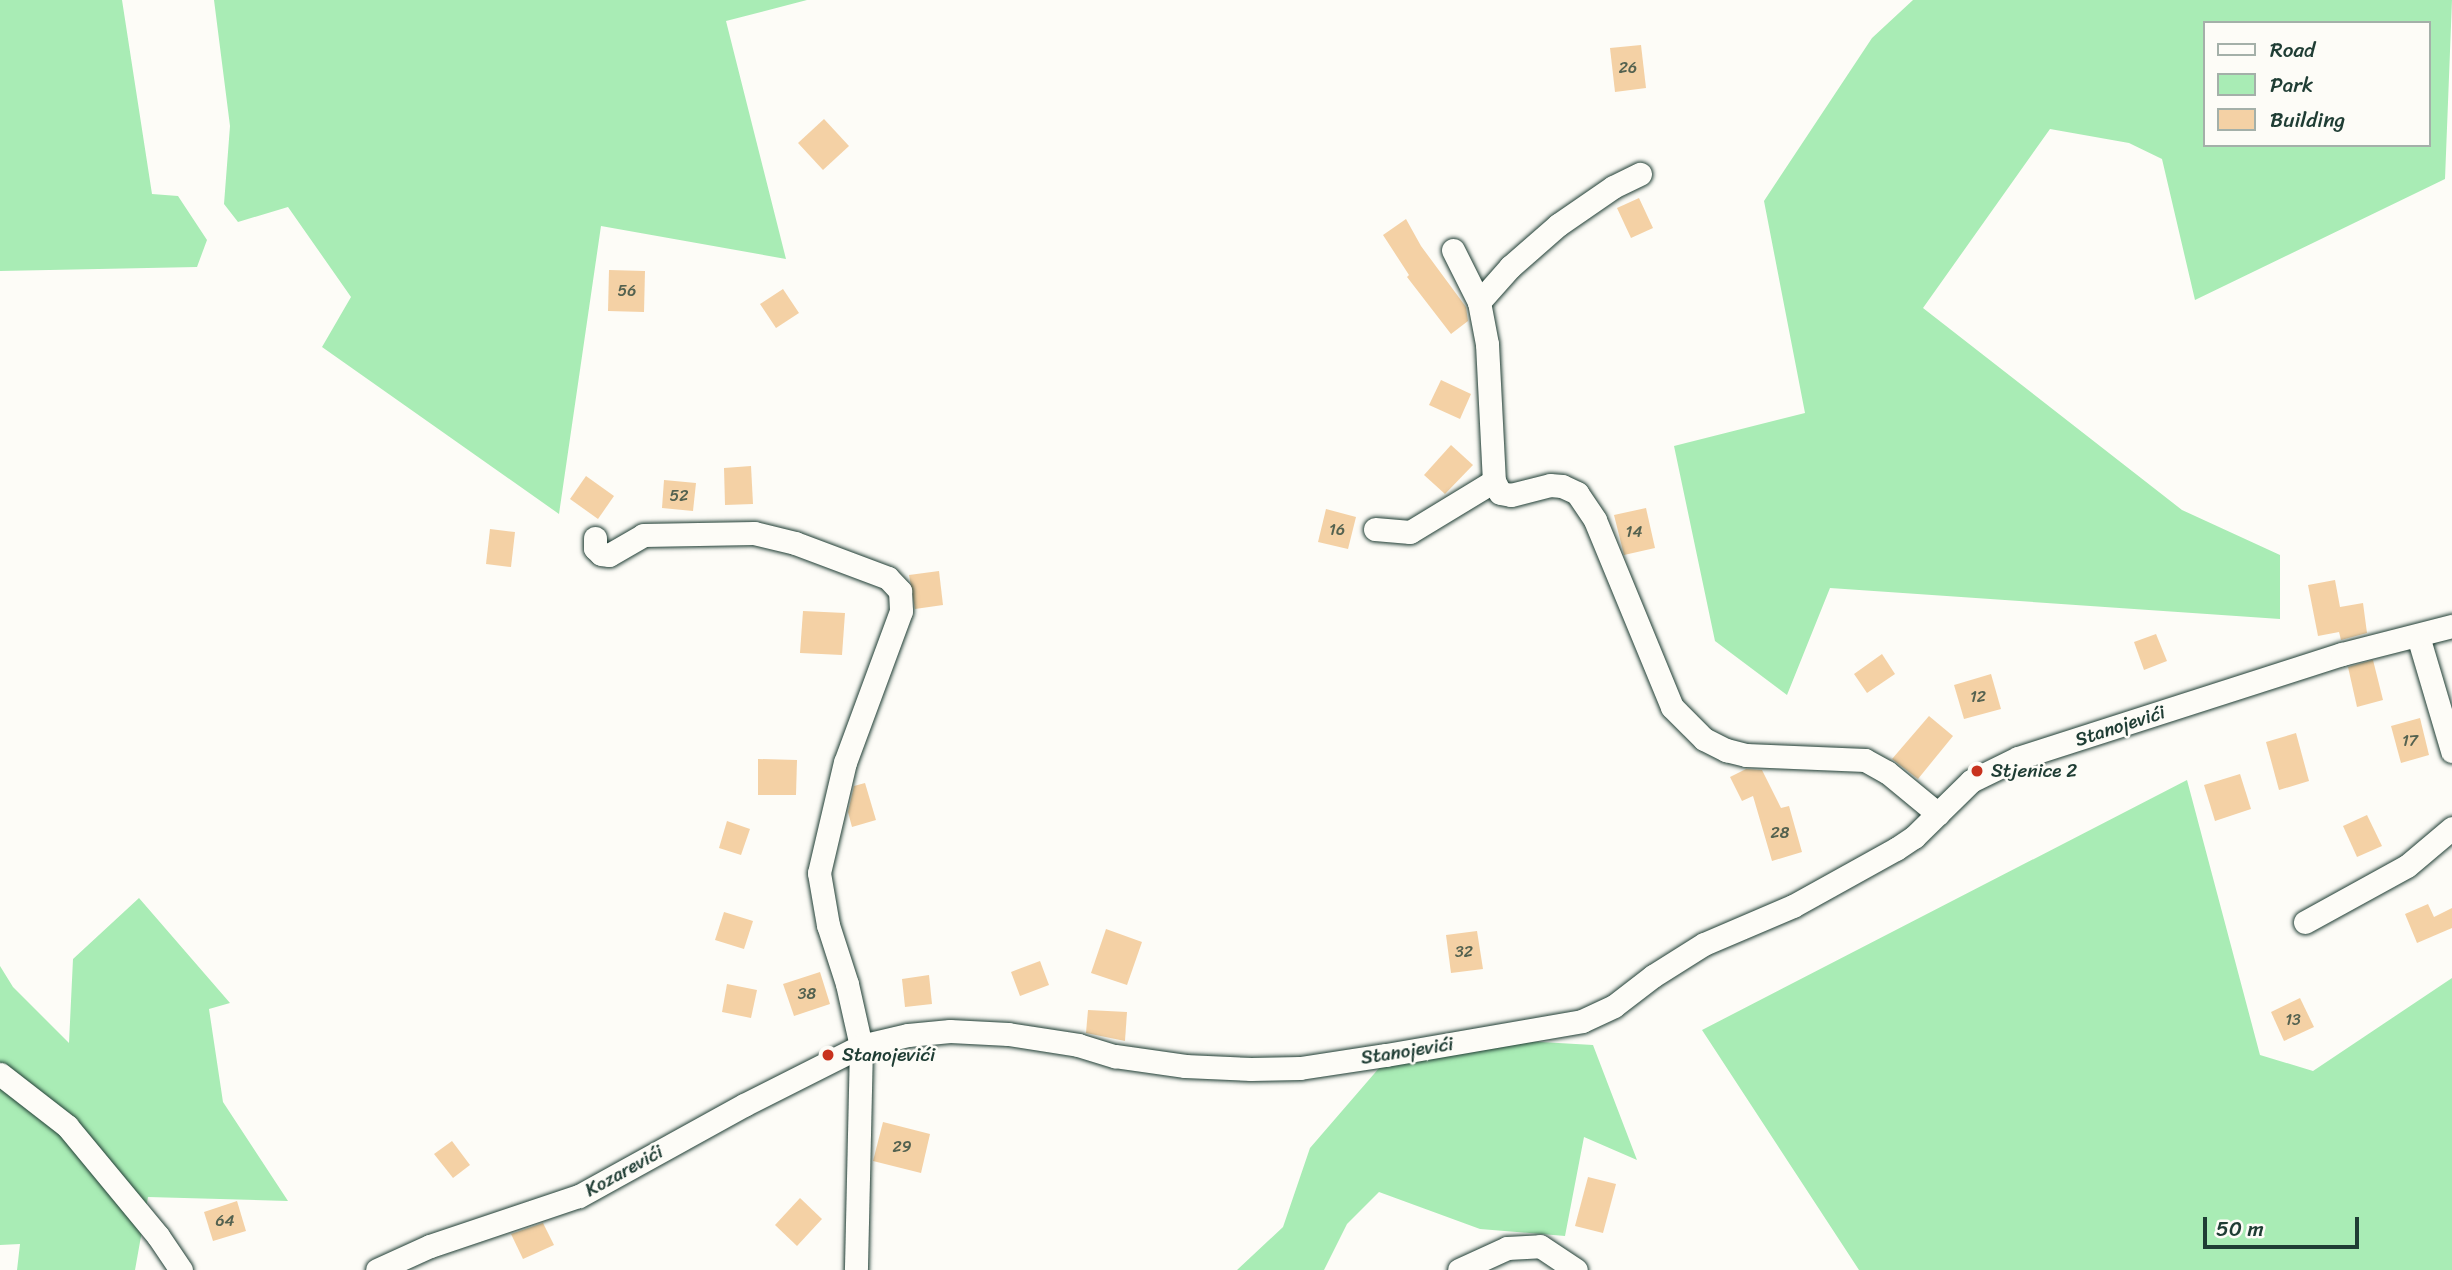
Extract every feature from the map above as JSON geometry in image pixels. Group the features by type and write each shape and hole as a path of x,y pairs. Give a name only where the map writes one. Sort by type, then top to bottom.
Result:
{"street":[{"path":"1479,302 1510,267 1558,225 1613,187 1640,174"},
{"path":"1452,250 1479,302 1487,344 1494,481 1500,493 1511,495 1550,485 1562,486 1577,493 1595,520 1672,707 1704,739 1726,750 1746,755 1866,760 1887,772 1938,814"},
{"path":"1375,528 1410,532 1494,481"},
{"path":"595,538 595,548 601,554 609,555 643,535 754,533 794,543 888,578 900,591 901,611 845,762 819,873 828,925 847,984 861,1046 856,1270"},
{"name":"Stanojevići","path":"861,1046 908,1035 973,1032 1066,1044 1115,1056 1185,1066 1300,1068 1552,1029 1582,1021 1614,1006 1653,976 1704,944 1793,906 1845,879 1914,837 1971,781 2018,758 2342,654 2452,626"},
{"path":"2418,636 2452,751"},
{"path":"2305,922 2407,866 2452,828"},
{"name":"Kozarevići","path":"377,1270 430,1246 579,1196 744,1105 861,1046"},
{"path":"0,1074 67,1126 158,1236 181,1270"},
{"path":"1460,1270 1507,1248 1540,1246 1576,1270"}],"green space":[{"path":"0,0 122,0 152,194 178,196 207,240 197,267 0,271"},
{"path":"214,0 807,0 726,21 786,259 601,226 559,514 322,347 351,297 288,207 238,222 224,204 230,126"},
{"path":"1913,0 2452,0 2445,179 2195,300 2162,159 2129,143 2050,129 1923,308 2182,510 2280,555 2280,619 1830,588 1787,695 1715,641 1674,446 1805,413 1764,201 1872,38"},
{"path":"2187,780 2260,1055 2313,1071 2452,978 2452,1270 1859,1270 1702,1030"},
{"path":"139,898 230,1003 209,1009 223,1102 288,1201 148,1197 135,1270 17,1270 20,1244 0,1245 0,966 13,987 69,1043 73,959"},
{"path":"1509,1040 1593,1045 1637,1160 1584,1137 1565,1236 1480,1229 1379,1192 1347,1224 1324,1270 1237,1270 1283,1227 1310,1148 1386,1060"}],"building":[{"path":"1641,45 1646,88 1615,92 1610,48"},
{"path":"824,119 849,146 823,170 798,143"},
{"path":"1639,198 1653,228 1631,238 1617,208"},
{"path":"1406,219 1421,246 1466,307 1468,321 1451,334 1407,277 1409,275 1383,235"},
{"path":"609,270 645,271 644,312 608,311"},
{"path":"783,289 799,313 776,328 760,304"},
{"path":"1441,380 1471,394 1460,419 1429,405"},
{"path":"1451,445 1473,465 1445,494 1424,475"},
{"path":"751,466 753,504 725,505 724,468"},
{"path":"586,476 614,496 598,519 570,499"},
{"path":"664,480 696,483 693,511 662,508"},
{"path":"1646,508 1655,548 1624,555 1614,515"},
{"path":"1326,509 1356,517 1348,549 1318,542"},
{"path":"490,529 515,532 511,567 486,564"},
{"path":"939,571 943,605 915,609 909,575"},
{"path":"2335,580 2340,607 2363,603 2367,633 2341,640 2339,632 2318,636 2308,585"},
{"path":"803,611 845,613 842,655 800,653"},
{"path":"2156,634 2167,661 2144,670 2134,642"},
{"path":"1882,654 1895,674 1867,693 1854,674"},
{"path":"2373,660 2383,700 2357,707 2348,667"},
{"path":"1991,674 2001,709 1964,719 1954,685"},
{"path":"1929,716 1953,736 1918,779 1892,759"},
{"path":"2420,718 2429,755 2401,763 2391,726"},
{"path":"2296,733 2309,781 2279,790 2266,742"},
{"path":"758,759 797,760 796,795 758,795"},
{"path":"1746,769 1762,770 1781,808 1789,806 1802,852 1772,861 1753,796 1742,801 1730,777"},
{"path":"2240,774 2251,809 2215,821 2204,785"},
{"path":"865,783 876,820 852,827 848,812 854,786"},
{"path":"2367,815 2382,846 2357,857 2343,826"},
{"path":"727,821 750,829 741,855 719,848"},
{"path":"2428,904 2434,917 2452,908 2452,928 2417,943 2405,914"},
{"path":"724,912 753,921 744,949 715,940"},
{"path":"1106,929 1142,942 1127,985 1091,973"},
{"path":"1477,931 1483,969 1451,973 1446,935"},
{"path":"1040,961 1049,985 1020,996 1011,972"},
{"path":"820,972 830,1004 794,1016 783,984"},
{"path":"929,975 932,1004 905,1007 902,979"},
{"path":"727,984 757,990 751,1018 722,1012"},
{"path":"2300,998 2314,1027 2284,1041 2271,1012"},
{"path":"1088,1010 1127,1012 1125,1041 1086,1033"},
{"path":"883,1122 930,1134 921,1173 873,1161"},
{"path":"452,1141 470,1165 453,1178 434,1154"},
{"path":"1588,1177 1616,1184 1603,1233 1575,1226"},
{"path":"800,1198 822,1219 797,1246 775,1225"},
{"path":"237,1201 246,1231 213,1241 204,1212"},
{"path":"543,1223 554,1245 523,1259 511,1234"}],"place":[{"name":"Stjenice 2","path":"1977,771"},
{"name":"Stanojevići","path":"828,1055"}]}
